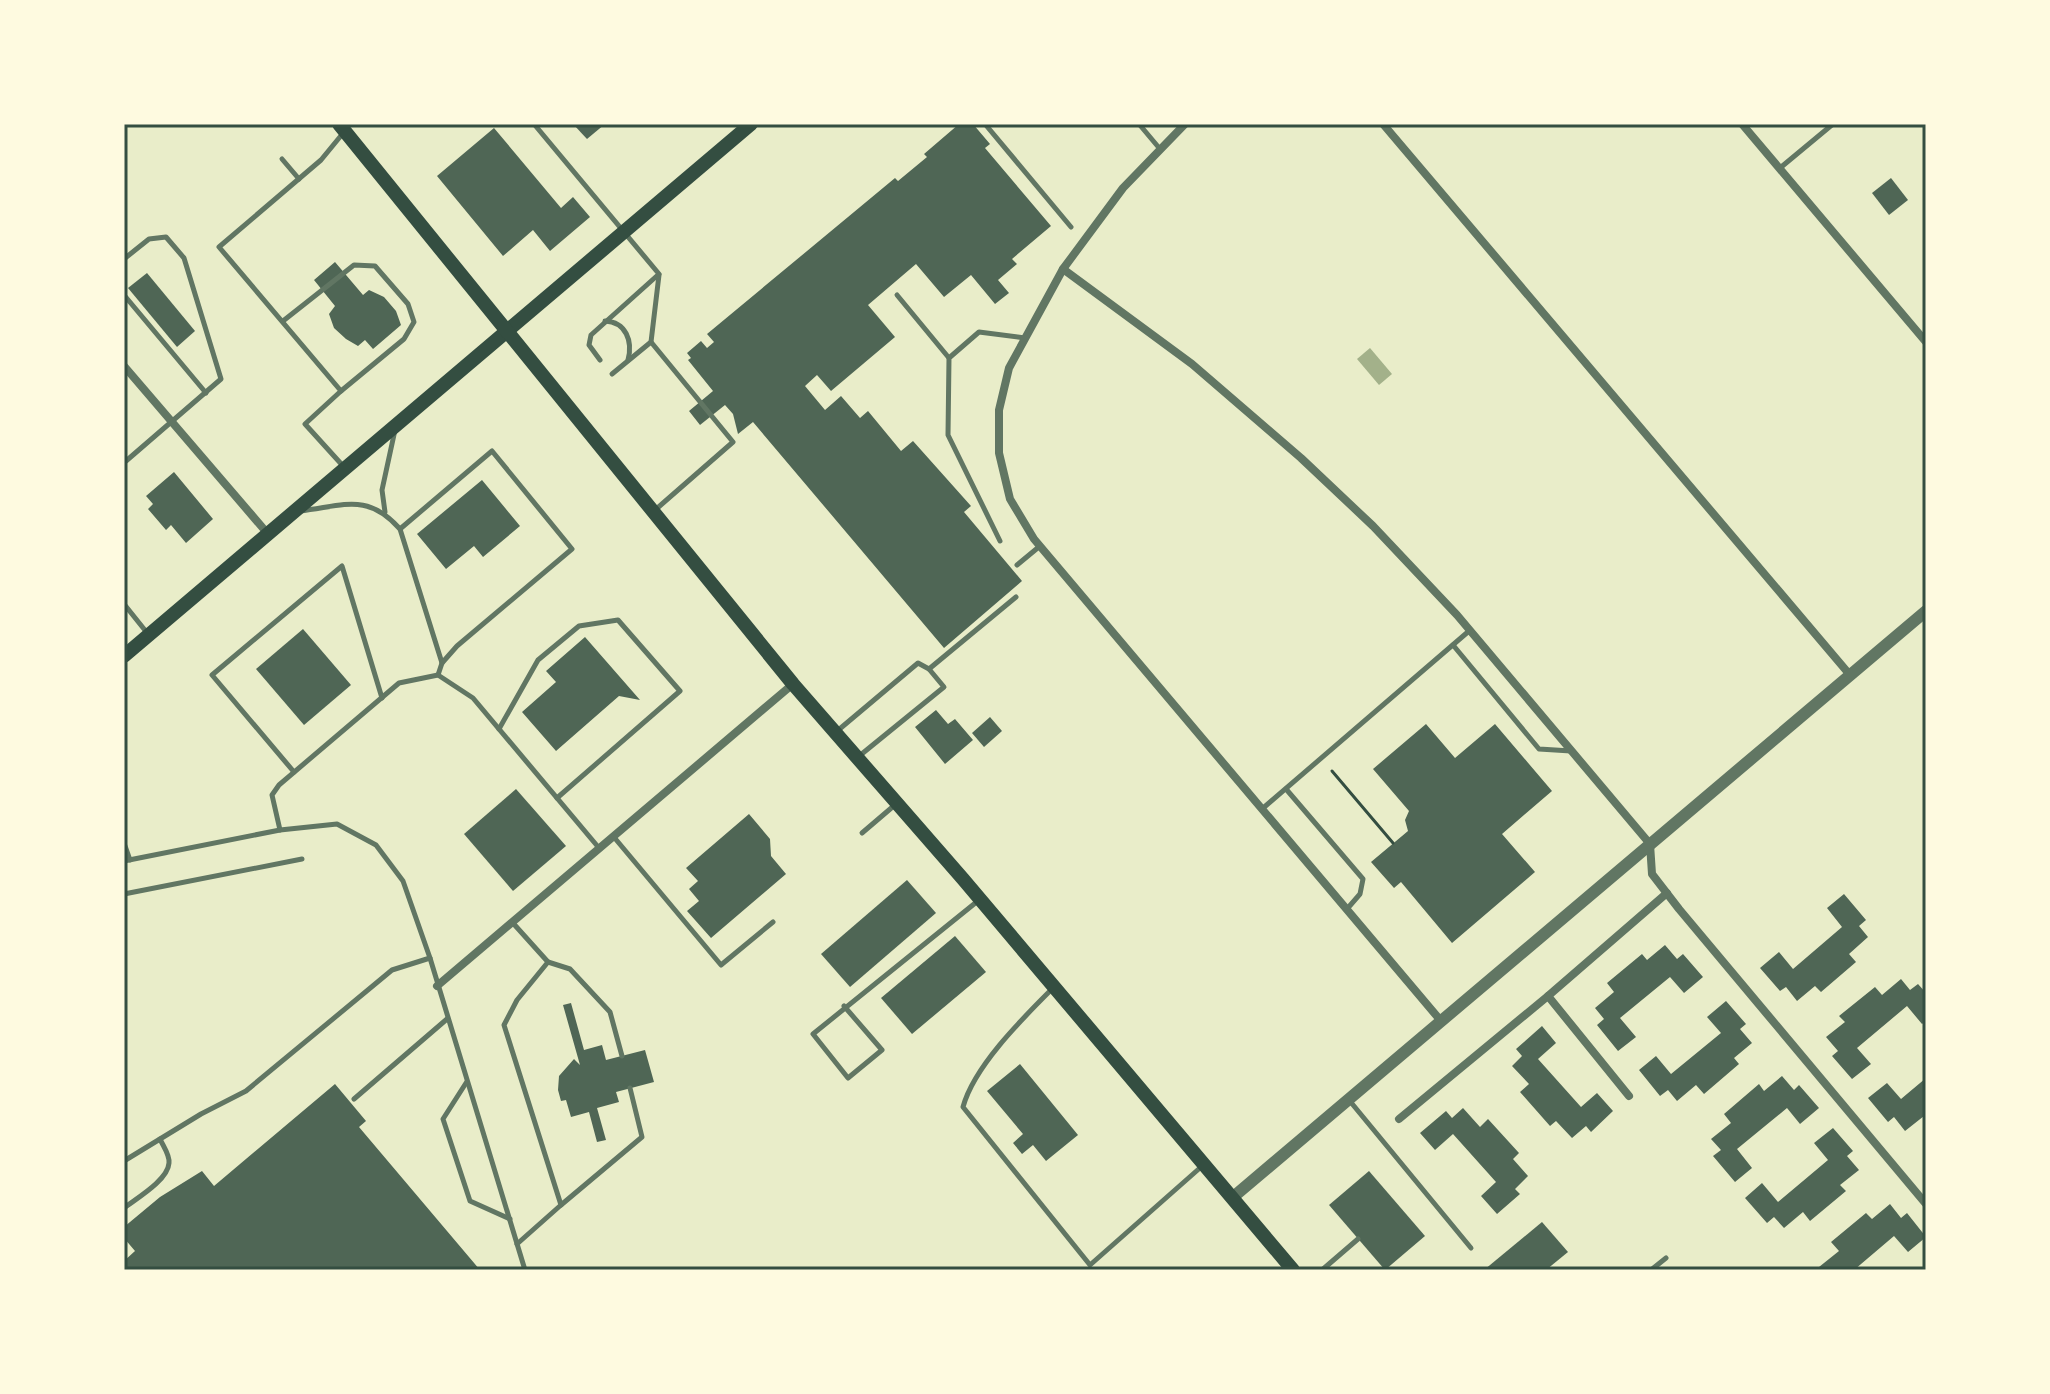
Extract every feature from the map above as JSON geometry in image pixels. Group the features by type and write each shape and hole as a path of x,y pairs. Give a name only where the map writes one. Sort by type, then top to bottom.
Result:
{"main road":[{"path":"346,126 506,331 793,684 1293,1270"},
{"path":"124,656 745,126"}],"street":[{"path":"1185,124 1123,188 1063,269 1009,368 999,410 999,453 1010,499 1040,546 1441,1021"},
{"path":"1383,124 1850,675"},
{"path":"1742,124 1926,342"},
{"path":"1063,269 1192,364 1301,458 1373,526 1470,630 1650,844 1652,874 1667,893 1926,1204"},
{"path":"124,366 268,534"},
{"path":"1232,1198 1926,611"},
{"path":"437,986 793,684"},
{"path":"1399,1119 1667,893"},
{"path":"1548,996 1629,1096"}],"lane":[{"path":"534,124 659,274 651,342 612,374"},
{"path":"985,124 1071,227"},
{"path":"1139,124 1160,149"},
{"path":"1780,169 1833,124"},
{"path":"341,391 219,247 323,158 346,126"},
{"path":"282,159 299,179"},
{"path":"124,259 149,239 166,237 184,258 221,379 126,461 124,458"},
{"path":"283,321 354,265 375,266 408,304 414,322 404,339 305,424 345,468"},
{"path":"600,360 589,345 591,335 659,274"},
{"path":"124,295 206,393"},
{"path":"897,295 949,358 948,435 1000,541"},
{"path":"604,321 612,321 624,329 631,349 628,361"},
{"path":"949,358 979,332 1026,338"},
{"path":"651,342 733,442 653,511"},
{"path":"385,512 382,490 397,425"},
{"path":"400,529 492,451 572,549 457,646 442,663 438,675"},
{"path":"294,512 364,504 385,512 400,529 442,663"},
{"path":"1017,565 1040,546"},
{"path":"294,772 212,675 342,566 382,698"},
{"path":"929,669 1016,597"},
{"path":"124,604 149,635"},
{"path":"499,729 538,660 579,626 618,620 680,691 557,798"},
{"path":"1262,809 1470,630"},
{"path":"1453,645 1539,749 1572,751"},
{"path":"835,733 918,663 929,669 944,687 857,758"},
{"path":"280,830 272,795 279,785 399,683 438,675 473,698 599,848"},
{"path":"1286,789 1363,879 1360,894 1347,910"},
{"path":"862,833 897,803"},
{"path":"124,843 127,861 280,830 337,824 376,845 403,881 430,958 525,1270"},
{"path":"613,836 721,965 773,922"},
{"path":"124,894 302,859"},
{"path":"844,1006 882,1050 848,1078 813,1034 844,1006 980,900"},
{"path":"512,922 548,962 570,969 610,1012 622,1056"},
{"path":"124,1161 201,1114 246,1091 392,970 430,958"},
{"path":"548,962 517,1000 504,1025 561,1205"},
{"path":"1054,987 1018,1022 968,1089 963,1107 1090,1265 1204,1164"},
{"path":"354,1099 447,1019"},
{"path":"467,1082 443,1119 470,1201 510,1219"},
{"path":"517,1244 642,1137 630,1088"},
{"path":"1349,1099 1471,1248"},
{"path":"124,1208 161,1178 169,1167 169,1158 160,1139"},
{"path":"1322,1270 1358,1239"},
{"path":"1651,1270 1666,1258"}],"path":[{"path":"1332,771 1393,843"}],"shaded area":[{"path":"1370,348 1392,374 1379,385 1357,359"}],"building":[{"path":"573,124 605,124 587,139"},
{"path":"959,124 973,124 990,144 985,148 1051,226 1012,259 1017,264 998,280 1009,293 995,304 971,275 944,297 916,264 868,305 895,337 831,391 817,375 805,386 825,410 841,396 860,418 868,411 901,451 913,441 971,506 964,512 1022,581 944,648 753,422 738,434 733,414 725,405 700,425 689,411 713,391 688,360 691,358 687,353 701,341 707,348 714,342 707,334 895,178 898,181 927,157 924,154"},
{"path":"494,128 561,208 573,197 590,217 550,251 533,230 503,256 437,176"},
{"path":"1891,178 1908,200 1889,215 1872,193"},
{"path":"335,262 363,295 369,290 384,297 396,311 401,325 373,349 365,340 358,346 334,328 329,314 335,306 314,280"},
{"path":"147,273 195,331 177,347 128,288"},
{"path":"174,472 213,519 186,543 171,525 166,530 148,509 153,504 146,496"},
{"path":"482,480 520,526 483,557 474,546 446,569 417,534"},
{"path":"303,629 351,685 304,725 256,669"},
{"path":"585,637 640,700 619,696 556,751 522,712 556,682 546,671"},
{"path":"936,710 948,724 955,719 973,740 945,764 915,727"},
{"path":"990,717 1002,731 984,747 972,733"},
{"path":"1426,724 1455,758 1495,724 1552,791 1502,834 1535,872 1452,943 1401,882 1394,888 1371,862 1408,831 1405,820 1409,811 1373,769"},
{"path":"516,789 566,846 513,891 464,834"},
{"path":"749,814 770,839 771,856 786,874 711,938 687,911 699,901 689,889 698,881 686,868"},
{"path":"907,880 936,913 850,987 821,954"},
{"path":"1844,894 1866,920 1859,926 1868,937 1849,954 1856,962 1821,992 1815,986 1797,1001 1786,987 1780,991 1760,968 1779,952 1793,969 1842,927 1827,908"},
{"path":"955,936 986,972 912,1034 881,998"},
{"path":"1665,945 1677,959 1683,954 1703,977 1684,993 1670,977 1620,1018 1636,1037 1618,1051 1597,1025 1604,1019 1595,1008 1614,992 1607,983 1642,954 1647,960"},
{"path":"1901,979 1910,990 1918,984 1926,993 1926,1021 1922,1024 1907,1006 1857,1048 1871,1064 1852,1079 1832,1056 1838,1051 1826,1037 1845,1022 1839,1016 1875,987 1882,995"},
{"path":"1726,1001 1746,1024 1740,1029 1752,1043 1734,1058 1739,1064 1704,1094 1696,1085 1677,1101 1668,1090 1660,1096 1639,1070 1656,1056 1671,1074 1721,1033 1707,1017"},
{"path":"571,1003 584,1050 602,1045 606,1060 645,1050 654,1082 616,1092 619,1102 597,1108 606,1140 597,1142 589,1112 571,1117 566,1100 561,1101 558,1090 559,1076 574,1059 580,1065 563,1005"},
{"path":"1542,1026 1556,1043 1538,1059 1581,1107 1597,1093 1613,1111 1591,1132 1586,1126 1572,1138 1556,1121 1550,1126 1520,1092 1529,1084 1512,1066 1522,1056 1516,1049"},
{"path":"1020,1064 1078,1135 1046,1161 1033,1145 1022,1154 1013,1143 1023,1134 987,1091"},
{"path":"1782,1076 1794,1090 1799,1085 1819,1108 1800,1124 1787,1108 1737,1149 1752,1168 1735,1182 1713,1156 1721,1150 1711,1139 1731,1123 1724,1114 1759,1084 1764,1091"},
{"path":"1926,1078 1926,1119 1924,1116 1905,1131 1894,1117 1888,1122 1868,1098 1887,1083 1901,1099"},
{"path":"335,1084 366,1121 359,1127 480,1270 124,1270 124,1261 135,1251 124,1238 124,1227 160,1197 202,1171 214,1186"},
{"path":"1463,1108 1480,1127 1488,1119 1519,1153 1513,1159 1528,1176 1515,1189 1520,1194 1497,1214 1481,1196 1496,1182 1453,1134 1435,1150 1420,1133 1446,1111 1452,1118"},
{"path":"1833,1128 1853,1151 1847,1156 1859,1170 1840,1185 1846,1191 1810,1221 1803,1212 1784,1228 1774,1217 1767,1223 1745,1198 1762,1183 1778,1202 1828,1160 1814,1143"},
{"path":"1369,1171 1425,1236 1385,1270 1329,1205"},
{"path":"1890,1204 1901,1218 1907,1213 1926,1237 1908,1252 1894,1236 1854,1270 1822,1270 1819,1267 1839,1251 1831,1242 1866,1213 1872,1219"},
{"path":"1542,1222 1568,1252 1546,1270 1484,1270"}]}
